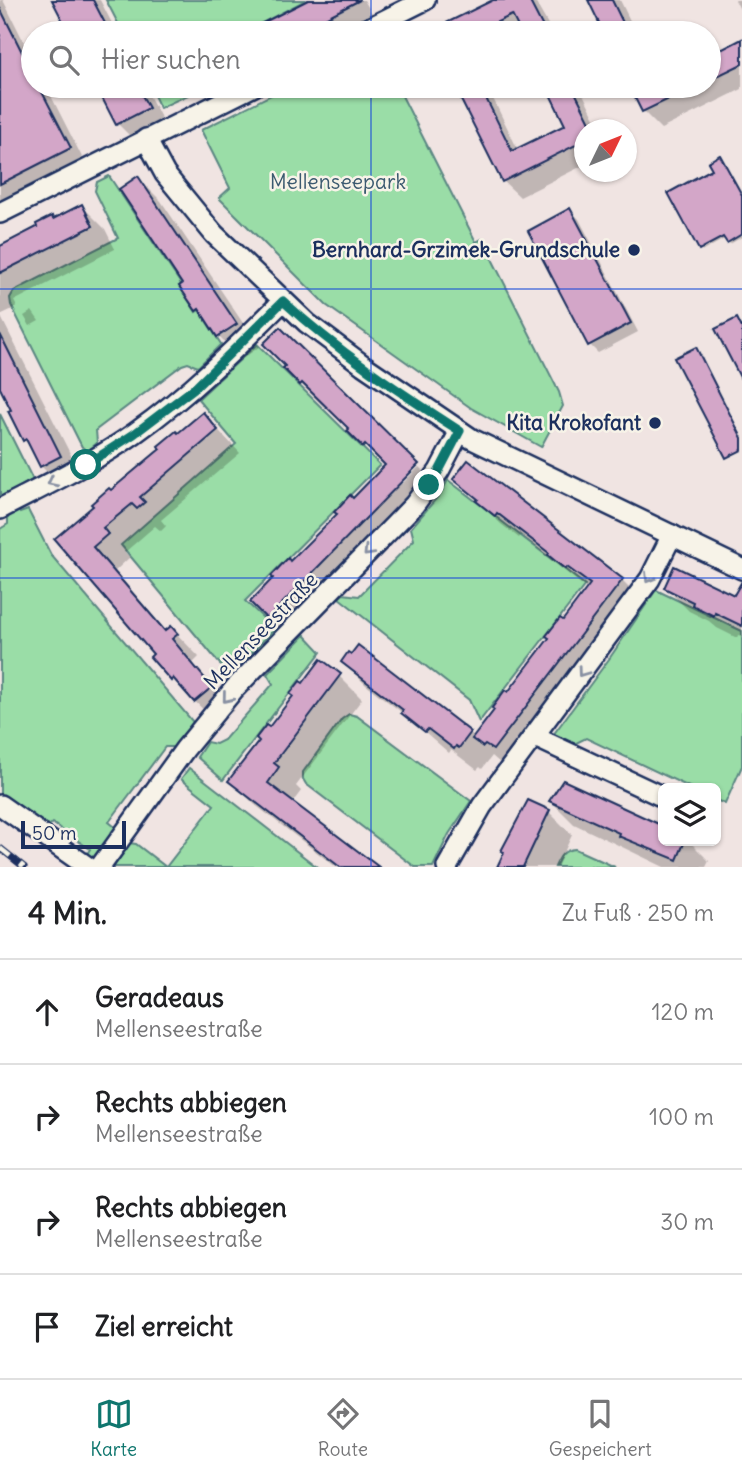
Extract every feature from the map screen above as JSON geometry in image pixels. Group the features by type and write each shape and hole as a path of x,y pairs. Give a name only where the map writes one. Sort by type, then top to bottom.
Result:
{"street":[{"path":"383,21 425,0"},
{"path":"0,213 230,98"},
{"path":"146,139 165,174 214,234 307,323 363,365 460,431 528,467 742,569"},
{"path":"0,509 86,465 134,434 197,386 283,301"},
{"name":"Mellenseestraße","path":"100,867 166,774 235,688 414,505 439,471 460,431"},
{"path":"447,867 482,806 650,579 671,535"},
{"path":"535,737 658,795"},
{"path":"0,805 88,867"}],"green space":[{"path":"106,0 306,0 266,21 117,21"},
{"path":"155,98 181,98 160,108"},
{"name":"Mellenseepark","path":"265,98 403,98 476,242 482,239 559,392 563,406 541,447 471,408 326,305 219,198 230,188 201,130"},
{"path":"109,176 181,284 179,286 196,312 199,310 221,344 198,367 188,363 182,365 96,430 97,443 88,451 82,447 11,305 10,298 14,291 118,238 95,191 97,182"},
{"path":"257,344 380,465 245,601 275,629 229,675 121,545 236,444 198,399"},
{"path":"0,414 33,480 0,497"},
{"path":"448,480 585,585 479,722 469,700 339,598 343,594 359,596 414,540 411,528 441,493"},
{"path":"18,508 20,513 28,510 51,555 193,722 175,747 165,747 109,822 120,831 97,860 84,859 90,849 52,823 45,830 0,795 0,529 8,524 8,513"},
{"path":"656,590 742,631 742,766 725,804 721,802 721,783 680,783 586,738 568,747 553,735"},
{"path":"305,635 321,652 223,780 197,757 207,742 216,744 224,740 273,684 267,674"},
{"path":"349,714 357,716 471,801 449,834 433,867 415,867 303,779 303,772 342,719"},
{"path":"189,768 317,867 166,867 214,805 181,779"},
{"path":"129,843 136,844 166,867 110,867"},
{"path":"575,849 615,867 555,867 562,854"}],"building":[{"path":"52,0 93,0 104,21 63,21"},
{"path":"308,0 360,0 319,21 267,21"},
{"path":"493,0 529,0 540,21 515,21 512,15 499,21 450,21"},
{"path":"588,0 612,0 622,21 598,21"},
{"path":"0,8 21,50 21,98 45,98 71,148 0,184"},
{"path":"742,39 742,64 721,74 721,50"},
{"path":"102,98 144,98 149,108 116,125"},
{"path":"460,98 486,98 512,151 565,125 552,98 578,98 588,119 574,119 574,146 502,182"},
{"path":"635,98 671,98 642,112"},
{"path":"720,155 742,195 742,234 727,243 723,237 699,250 668,193 712,169 708,162"},
{"path":"138,176 237,324 217,337 199,309 196,311 179,286 182,284 119,189"},
{"path":"82,204 93,226 0,273 0,246 37,227 36,224 52,216 53,219"},
{"path":"570,208 631,323 588,346 528,231"},
{"path":"737,318 742,328 742,381 715,329"},
{"path":"280,327 419,464 267,619 250,602 288,558 290,561 337,514 334,512 350,495 353,498 385,465 365,445 363,447 347,431 349,429 302,383 300,385 263,344"},
{"path":"0,334 61,456 40,467 26,439 23,441 0,388"},
{"path":"696,347 742,438 742,450 726,458 674,358"},
{"path":"203,412 218,430 140,497 145,502 137,509 132,504 103,528 108,534 93,547 165,631 171,626 178,634 172,639 212,687 194,702 150,657 153,654 54,539 93,506 91,504 109,488 111,490 160,449 158,446"},
{"path":"468,460 623,579 493,750 472,739 505,690 508,692 549,638 546,636 560,618 563,620 590,584 567,567 565,569 548,555 549,553 497,513 495,516 453,479"},
{"path":"674,566 734,595 742,581 742,626 715,613 714,616 664,588"},
{"path":"358,645 471,732 459,748 456,746 454,749 428,729 425,732 401,713 403,710 341,662 348,652 351,654"},
{"path":"321,659 341,674 274,763 279,767 268,783 379,867 340,867 228,781 259,741 256,738 266,725 269,727 293,696 290,694 300,681 303,683"},
{"path":"563,780 658,824 658,846 683,846 677,860 618,836 619,833 549,801"},
{"path":"528,800 550,810 523,867 497,867 504,852 501,851"}],"railway":[{"path":"0,848 24,867"}],"place":[{"name":"Bernhard-Grzimek-Grundschule","path":"634,250"},
{"name":"Kita Krokofant","path":"655,423"}],"route":[{"path":"86,465 134,434 197,386 283,301 307,323 363,365 460,431 429,485"}]}
